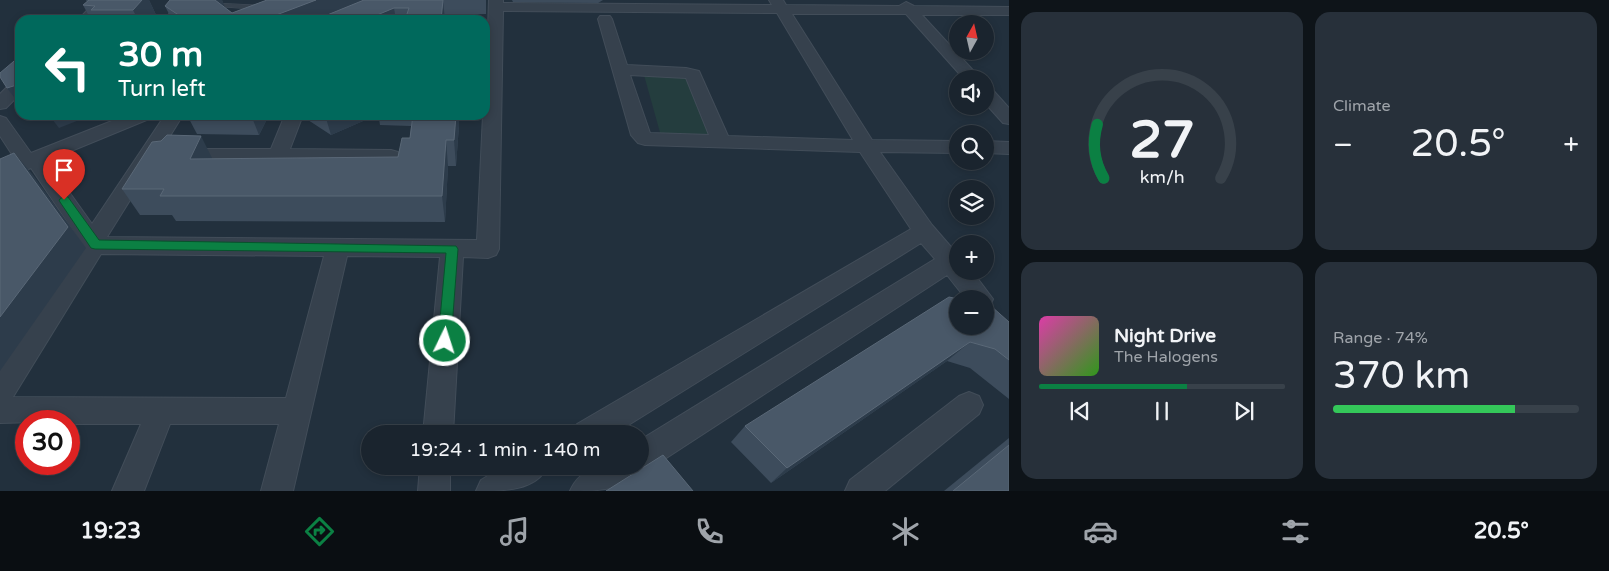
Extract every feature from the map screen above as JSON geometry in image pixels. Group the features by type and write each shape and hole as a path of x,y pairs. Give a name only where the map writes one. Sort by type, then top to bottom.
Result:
{"street":[{"path":"90,15 105,0"},
{"path":"900,0 965,70"},
{"path":"94,243 488,249 497,9 616,12 783,10 1009,12"},
{"path":"649,451 949,262 924,230 866,146 783,10"},
{"path":"616,12 620,70 641,137 649,140 949,147"},
{"path":"620,70 686,73 693,75 720,141"},
{"path":"0,104 15,89"},
{"path":"994,102 1009,119"},
{"path":"0,173 131,120"},
{"path":"0,393 171,120"},
{"path":"274,163 292,120"},
{"path":"0,122 94,243"},
{"path":"994,148 1009,148"},
{"path":"148,155 274,163 391,156"},
{"path":"602,425 924,230"},
{"path":"277,491 338,248"},
{"path":"439,425 452,249"},
{"path":"965,280 973,290"},
{"path":"861,491 969,405"},
{"path":"0,410 297,411"},
{"path":"128,491 161,410"},
{"path":"434,491 435,475"},
{"path":"492,491 518,475"},
{"path":"586,491 611,475"}],"lane":[{"path":"171,15 180,5 192,5"},
{"path":"201,5 258,9 227,15"}],"green space":[{"path":"644,75 690,77 713,137 661,136"}],"building":[{"path":"89,0 142,0 133,10 91,10 95,6 83,5"},
{"path":"170,0 215,0 232,13 267,0 316,0 276,15 178,15 165,6"},
{"path":"364,0 443,0 442,15 407,15 409,8 394,8 377,15 327,15"},
{"path":"15,60 15,86 7,88 0,77 0,73"},
{"path":"412,120 456,120 454,140 446,140 442,196 160,196 164,189 122,189 152,142 161,141 167,135 201,136 190,159 398,157 402,138 410,138"},
{"path":"14,153 68,227 0,317 0,159"},
{"path":"949,297 949,335 994,335 994,309 1009,322 1009,360 995,349 970,342 787,468 745,426"},
{"path":"1009,445 1009,491 953,491"},
{"path":"663,455 693,491 606,491 631,475 649,475 649,464"}],"route":[{"path":"64,200 95,245 452,249 445,341"}]}
